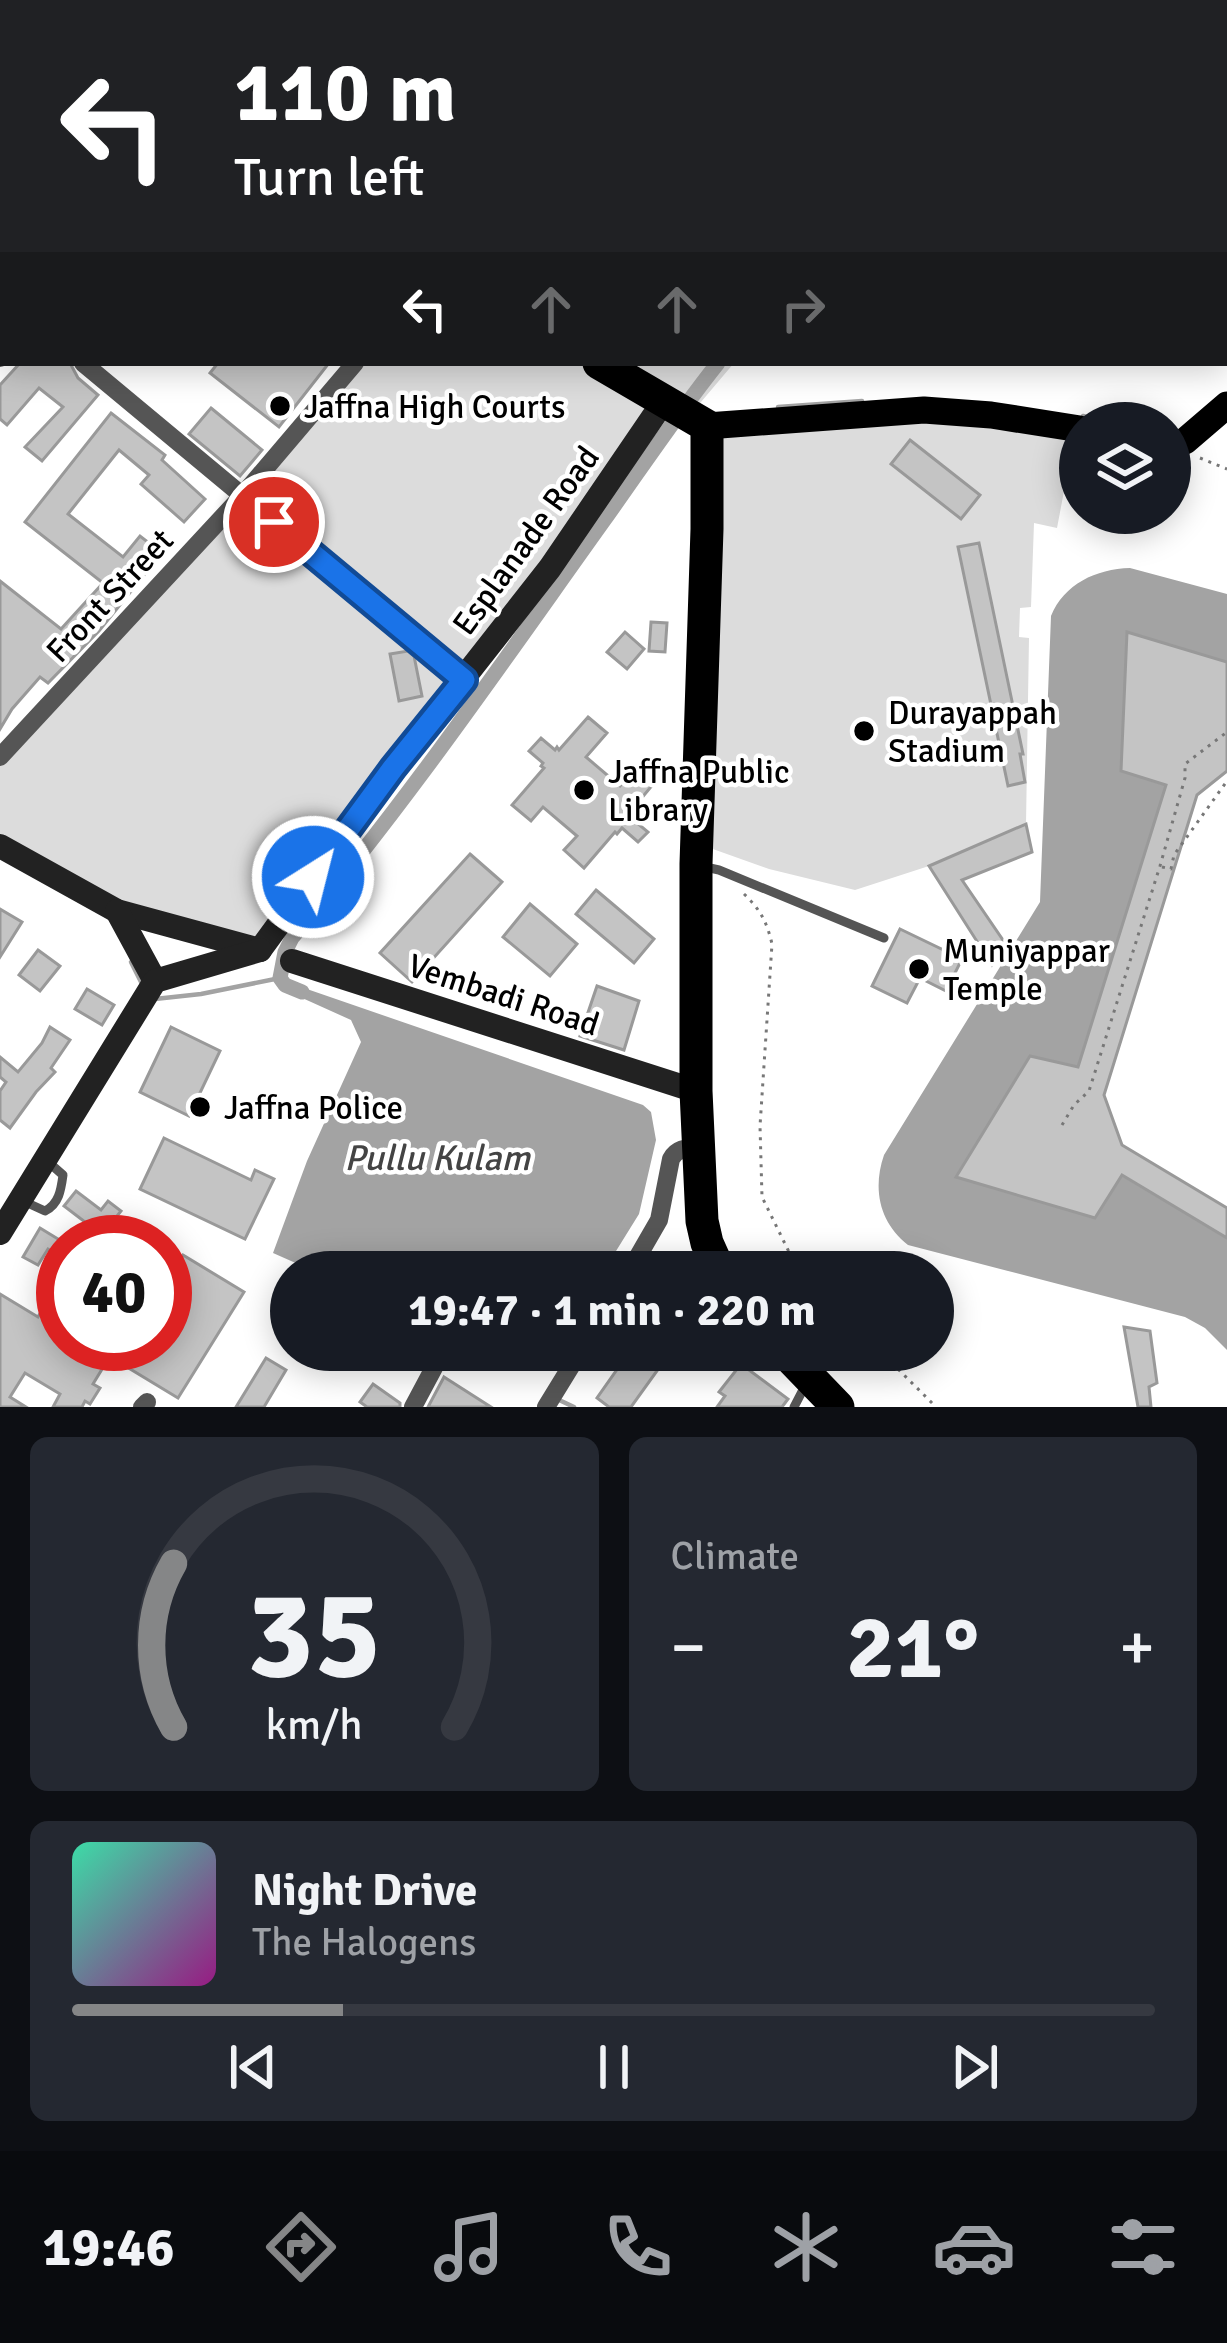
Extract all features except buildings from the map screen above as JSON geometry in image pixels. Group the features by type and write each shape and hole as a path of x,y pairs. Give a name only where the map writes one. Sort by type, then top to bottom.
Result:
{"highway":[{"path":"604,366 707,426 707,867 696,1091 702,1221 710,1251"},
{"path":"802,1392 838,1407"}],"main road":[{"path":"1191,436 1227,405"},
{"path":"707,426 924,410 1059,426"}],"street":[{"path":"86,366 464,680"},
{"name":"Front Street","path":"0,758 242,496 352,366"},
{"name":"Esplanade Road","path":"276,955 393,768 550,568 664,401"},
{"path":"0,846 117,911 276,955"},
{"path":"117,911 149,990"},
{"path":"2,1224 149,990 276,955"},
{"name":"Vembadi Road","path":"276,955 696,1091"},
{"path":"641,1251 659,1220 671,1159 682,1149 699,1147"},
{"path":"413,1407 432,1371"},
{"path":"546,1407 568,1371"}],"lane":[{"path":"707,867 884,938"}],"path":[{"path":"1062,1125 1089,1091 1160,866 1185,764 1227,732"},
{"path":"1160,866 1172,869 1174,855 1227,781"},
{"path":"707,867 758,907 772,944 760,1126 762,1197 789,1251"},
{"path":"900,1371 936,1407"}],"shaded area":[{"path":"352,366 731,366 690,415 665,401 260,950 117,911 0,846 0,757"},
{"name":"Durayappah Stadium","path":"924,410 1059,426 1057,528 1034,523 1031,607 1020,608 1019,637 1029,638 1026,824 929,866 855,890 769,869 696,843 707,426"}],"water":[{"path":"1130,568 1227,594 1227,662 1127,633 1121,770 1166,785 1078,1067 1030,1056 957,1177 1095,1218 1122,1175 1227,1238 1227,1350 1205,1328 1185,1317 954,1257 954,1251 908,1245 891,1227 879,1193 884,1155 1040,902 1051,616 1073,587 1105,571"},
{"name":"Pullu Kulam","path":"304,988 643,1105 651,1112 656,1140 639,1214 616,1251 274,1251 307,1161 361,1042 351,1020 300,997"}],"waterway":[{"path":"302,992 280,978 292,938 414,784 716,366"},
{"path":"778,407 862,401"},
{"path":"131,962 142,984"},
{"path":"155,999 280,978"},
{"path":"557,1399 574,1407"}],"place":[{"name":"Jaffna High Courts","path":"280,406"},
{"name":"Durayappah Stadium","path":"864,731"},
{"name":"Jaffna Public Library","path":"584,790"},
{"name":"Muniyappar Temple","path":"919,969"},
{"name":"Jaffna Police","path":"200,1107"}],"route":[{"path":"274,522 464,680 313,877"}]}
